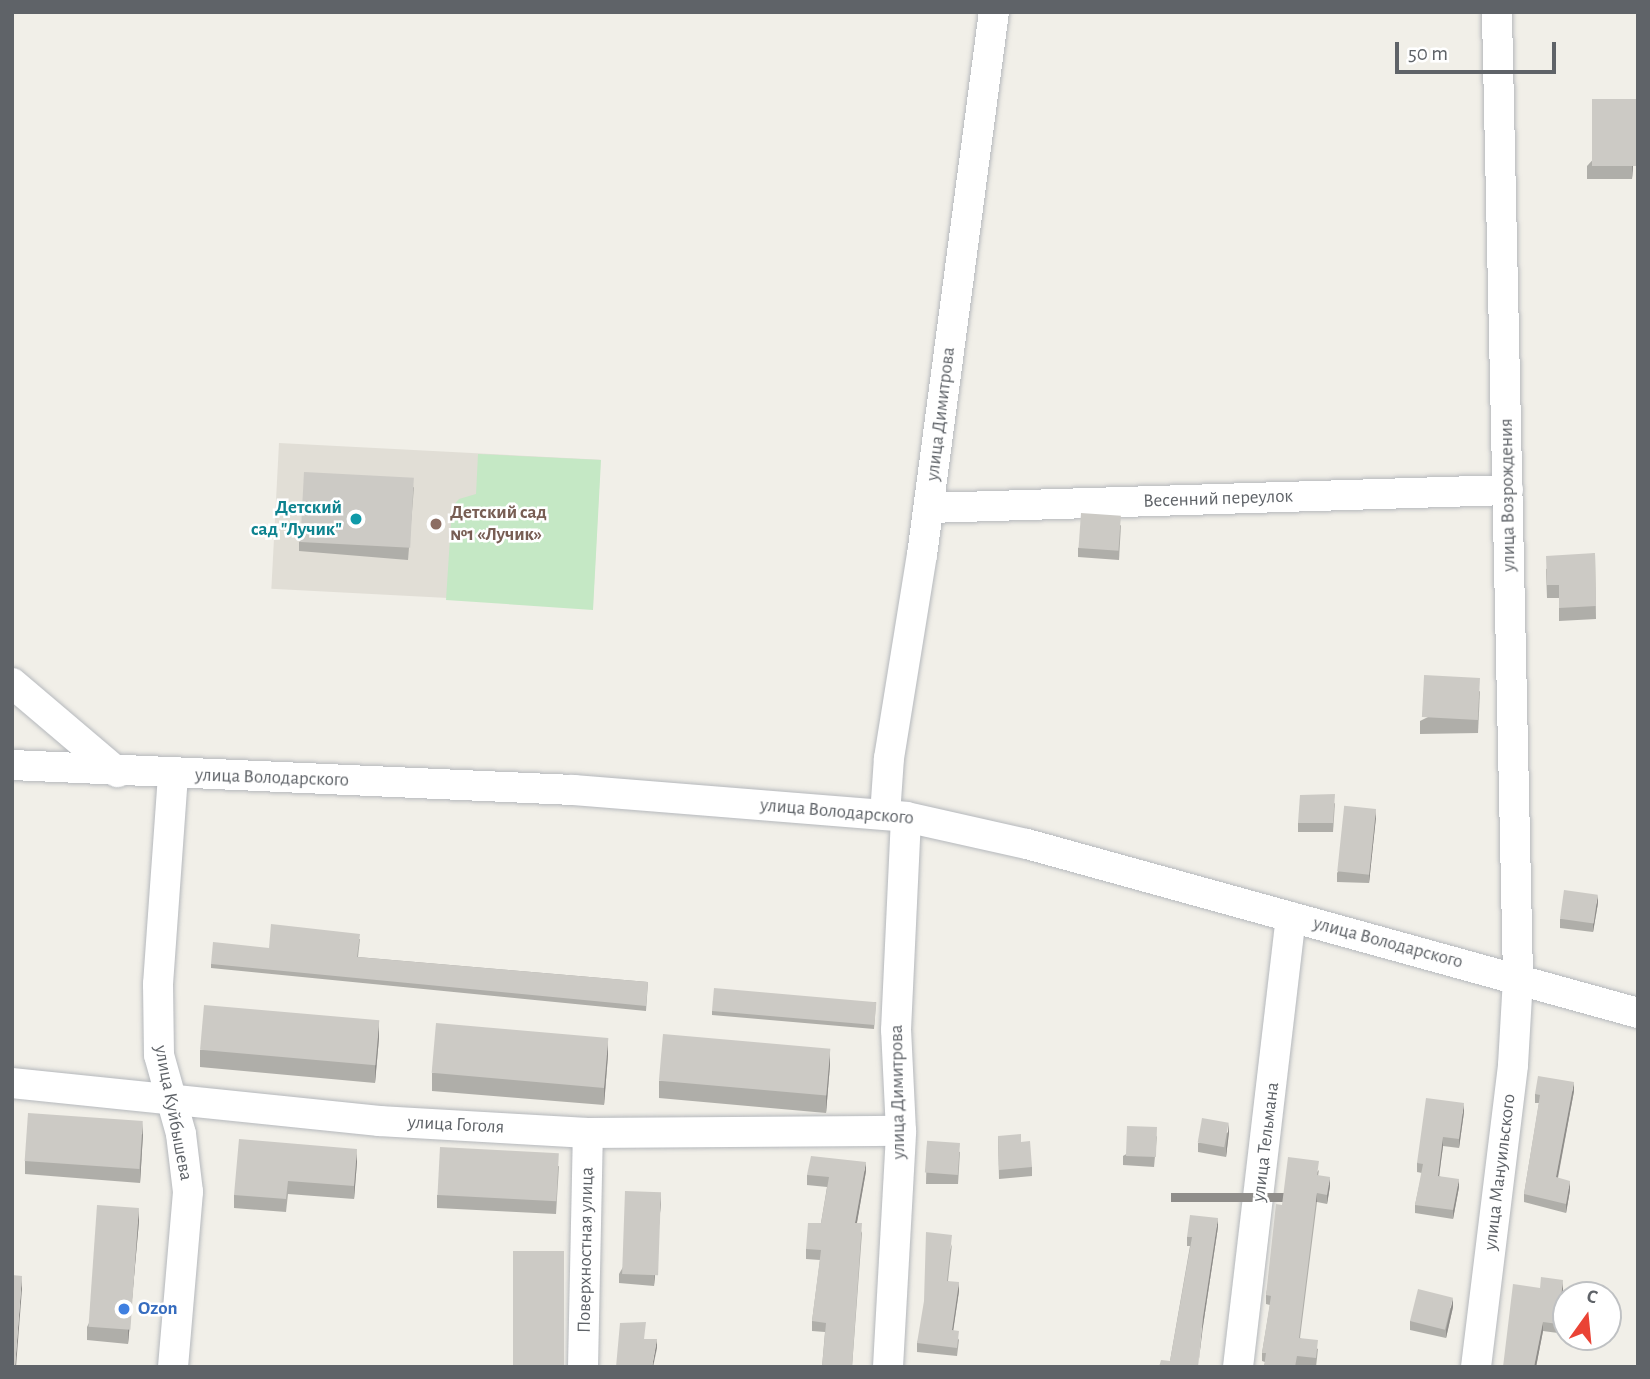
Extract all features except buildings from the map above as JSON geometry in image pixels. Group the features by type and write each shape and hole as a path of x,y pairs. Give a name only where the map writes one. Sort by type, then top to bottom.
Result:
{"street":[{"name":"улица Димитрова","path":"888,1367 901,1131 896,1030 896,816 889,758 929,508 994,12"},
{"name":"улица Возрождения","path":"1497,12 1518,977"},
{"name":"Весенний переулок","path":"929,508 1508,490"},
{"path":"12,683 117,772"},
{"name":"улица Володарского","path":"12,765 173,775 573,790 896,816 1027,844 1518,977 1638,1013"},
{"name":"улица Куйбышева","path":"173,775 158,984 159,1055 168,1100 181,1134 188,1192 173,1367"},
{"name":"улица Тельмана","path":"1238,1367 1291,917"},
{"name":"улица Мануильского","path":"1476,1367 1513,1065 1518,977"},
{"name":"улица Гоголя","path":"12,1083 379,1121 588,1133 901,1131"},
{"name":"Поверхностная улица","path":"583,1367 588,1133"}],"shaded area":[{"name":"Детский сад №1 «Лучик»","path":"279,443 601,460 593,606 271,589"}],"green space":[{"path":"478,454 601,460 593,610 446,600 452,507 459,499 476,494"}],"place":[{"name":"Детский сад \"Лучик\"","path":"356,519"},
{"name":"Детский сад №1 «Лучик»","path":"436,524"},
{"name":"Ozon","path":"124,1309"}]}
